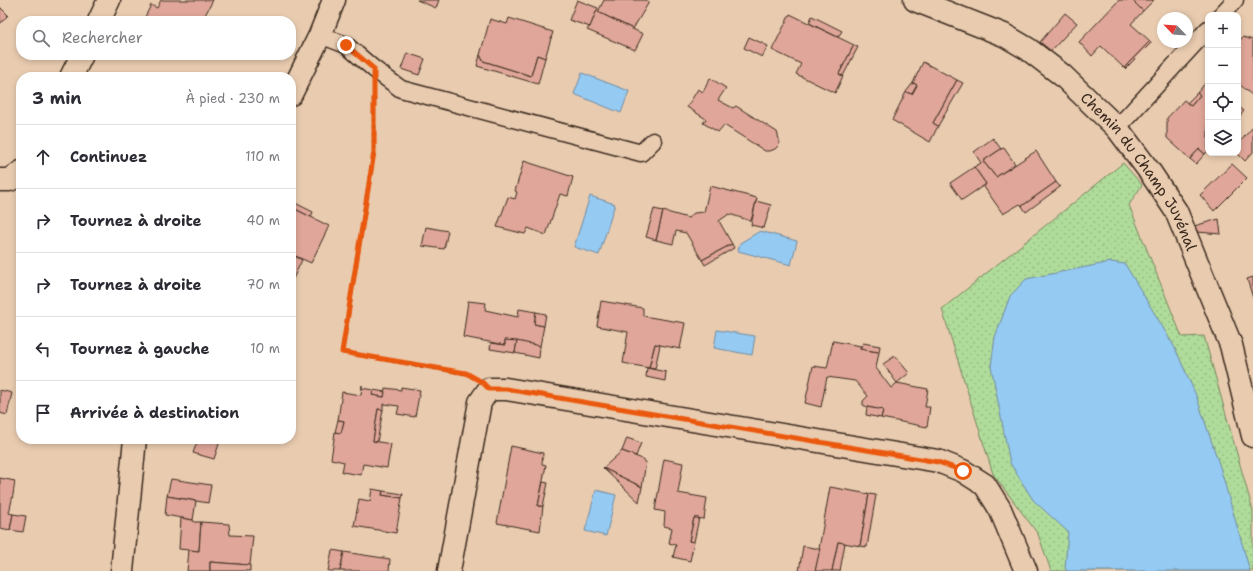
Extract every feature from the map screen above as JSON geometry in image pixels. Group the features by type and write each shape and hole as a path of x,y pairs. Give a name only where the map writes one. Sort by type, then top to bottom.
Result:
{"street":[{"path":"101,16 109,0"},
{"path":"296,84 320,35 334,0"},
{"name":"Chemin du Champ Juvénal","path":"915,0 1004,35 1028,49 1062,75 1117,128 1150,172 1176,211 1231,345 1253,436"},
{"path":"74,72 80,60"},
{"path":"0,180 10,180 16,176"},
{"path":"449,571 480,402 489,389 506,389 938,462 963,471 985,485 1000,509 1026,571"},
{"path":"122,571 134,444"}],"lane":[{"path":"1224,12 1235,0"},
{"path":"1117,128 1205,32"},
{"path":"320,35 346,45 374,69 401,89 641,153 653,141"}],"path":[{"path":"374,69 374,152 342,352 466,373 482,382 489,389"}],"green space":[{"path":"1123,163 1142,185 1129,205 1182,337 1204,336 1253,511 1253,571 1051,571 1038,534 993,474 942,309"}],"water":[{"path":"582,73 629,91 621,113 574,94"},
{"path":"590,196 615,204 599,255 574,247"},
{"path":"760,231 797,241 791,265 738,251 740,243"},
{"path":"1111,262 1125,264 1174,346 1196,395 1220,467 1250,571 1067,571 1065,568 1068,532 1033,500 1010,463 991,366 995,337 1010,296 1026,279"},
{"path":"717,330 755,336 752,355 714,348"},
{"path":"596,490 616,495 606,536 585,531"}],"building":[{"path":"161,0 213,0 205,16 146,16 151,5 157,8"},
{"path":"417,0 439,0 436,8"},
{"path":"577,0 598,8 590,27 569,20"},
{"path":"604,0 646,0 649,2 633,29 598,12"},
{"path":"1119,0 1132,0 1143,11 1131,24 1150,41 1124,68 1101,46 1092,56 1079,42"},
{"path":"1132,0 1154,0 1143,11"},
{"path":"0,7 8,15 0,24"},
{"path":"599,11 598,12 643,34 635,50 587,30 590,27 596,12"},
{"path":"1065,13 1077,23 1051,51 1040,42"},
{"path":"790,14 854,45 839,74 843,76 835,93 796,74 801,64 772,50"},
{"path":"812,16 842,31 838,37 809,23"},
{"path":"509,18 553,32 545,58 537,55 531,76 483,61 480,55 490,19 507,24"},
{"path":"749,37 768,46 762,57 744,48"},
{"path":"1243,37 1253,40 1253,96 1241,86 1241,39"},
{"path":"1150,41 1151,43 1125,69 1124,68"},
{"path":"854,45 858,47 843,76 839,74"},
{"path":"407,53 425,59 419,75 401,69"},
{"path":"480,55 483,61 531,76 537,55 545,58 538,84 477,66"},
{"path":"923,62 957,80 933,123 938,126 930,142 892,120 906,92 912,94 917,85 913,83"},
{"path":"710,78 726,88 718,100 733,108 736,106 777,132 779,145 775,149 765,151 724,125 718,132 703,123 706,119 687,107 698,89 703,92"},
{"path":"957,80 963,83 938,126 933,123"},
{"path":"913,83 917,85 912,94 906,92"},
{"path":"1205,84 1205,154 1199,149 1190,159 1167,138 1167,118 1184,100 1191,106 1200,95 1197,93"},
{"path":"1197,93 1200,95 1191,106 1187,103"},
{"path":"1253,127 1253,152 1245,161 1240,156 1241,141"},
{"path":"993,138 1001,149 983,161 996,177 1036,151 1056,182 1022,206 1020,204 1003,214 984,187 986,184 974,167 981,163 974,152"},
{"path":"1004,148 1015,164 996,177 983,161"},
{"path":"1199,149 1205,154 1196,164 1190,159"},
{"path":"524,161 573,177 568,196 560,194 546,235 528,228 525,234 497,227 508,197 515,199 517,192 515,191"},
{"path":"1232,164 1247,178 1214,211 1200,195"},
{"path":"974,167 986,184 962,200 950,183"},
{"path":"1056,182 1060,187 1026,212 1022,206"},
{"path":"710,186 757,198 751,221 729,214 719,221 732,244 702,260 686,233 676,231 673,244 656,240 663,211 688,218 694,213 704,212"},
{"path":"756,201 771,205 764,228 751,225"},
{"path":"296,204 313,212 311,217 296,210"},
{"path":"654,209 663,211 656,240 646,237"},
{"path":"296,210 329,226 311,263 296,256"},
{"path":"1219,219 1221,234 1197,232 1194,226"},
{"path":"426,227 448,231 444,249 422,246"},
{"path":"732,244 734,248 705,265 702,260"},
{"path":"296,257 302,260 296,273"},
{"path":"1253,277 1253,298 1247,279"},
{"path":"468,301 486,303 485,310 518,317 519,309 536,312 534,324 544,326 540,346 505,340 505,345 463,337"},
{"path":"601,301 643,308 643,316 685,323 680,349 655,344 649,368 623,363 628,332 597,326"},
{"path":"536,312 546,314 544,326 534,324"},
{"path":"505,340 517,341 515,353 490,349 491,343 505,345"},
{"path":"517,341 540,346 539,358 515,353"},
{"path":"833,341 861,346 860,349 879,352 876,368 891,388 897,383 928,389 925,407 930,407 927,427 881,418 883,410 863,405 863,401 868,396 855,381 827,377 821,407 805,403 813,366 827,368"},
{"path":"863,343 880,346 879,352 860,349"},
{"path":"655,344 660,345 655,369 649,368"},
{"path":"895,356 909,373 897,383 883,364"},
{"path":"647,368 666,372 665,381 646,377"},
{"path":"362,385 362,388 373,390 372,395 384,397 385,388 401,390 401,387 420,390 415,417 397,414 399,406 383,404 383,410 378,409 373,441 391,444 387,468 363,464 361,475 342,472 344,462 331,459 335,432 341,433 344,421 338,420 342,392 361,395"},
{"path":"0,390 12,393 7,415 0,413"},
{"path":"373,390 385,392 384,397 372,395"},
{"path":"867,407 883,410 881,418 866,415"},
{"path":"378,409 383,410 377,442 373,441"},
{"path":"338,420 344,421 341,433 335,432"},
{"path":"627,438 641,443 636,456 622,451"},
{"path":"196,444 219,444 214,459 193,453"},
{"path":"511,446 543,453 542,464 546,465 538,506 543,506 540,531 497,523"},
{"path":"622,451 646,462 642,487 603,468"},
{"path":"664,459 683,463 678,493 707,498 704,519 694,518 689,541 694,542 690,561 673,557 676,545 669,543 672,528 664,526 665,512 655,510"},
{"path":"603,468 642,487 639,502"},
{"path":"0,478 15,481 9,513 13,514 10,530 0,528"},
{"path":"171,479 211,485 208,503 167,496"},
{"path":"543,482 548,483 543,506 538,506"},
{"path":"830,487 869,494 860,546 838,542 832,571 815,571"},
{"path":"372,489 383,491 382,495 402,498 396,533 354,526 359,499 370,501"},
{"path":"383,491 403,494 402,498 382,495"},
{"path":"869,494 876,495 867,547 860,546"},
{"path":"167,496 196,501 193,520 165,515"},
{"path":"13,514 26,516 23,532 10,530"},
{"path":"181,518 193,520 194,522 201,522 199,551 179,549"},
{"path":"694,518 699,518 694,542 689,541"},
{"path":"201,522 229,524 230,535 253,536 250,565 210,562 210,571 187,571 189,550 199,551"},
{"path":"838,542 845,543 840,571 832,571"},
{"path":"803,546 820,549 815,571 799,571"},
{"path":"332,550 344,552 340,571 328,571"},
{"path":"344,552 390,559 389,571 340,571"},
{"path":"210,562 250,565 250,571 210,571"}],"route":[{"path":"346,45 374,69 374,152 342,352 466,373 482,382 489,389 506,389 938,462 963,471"}]}
